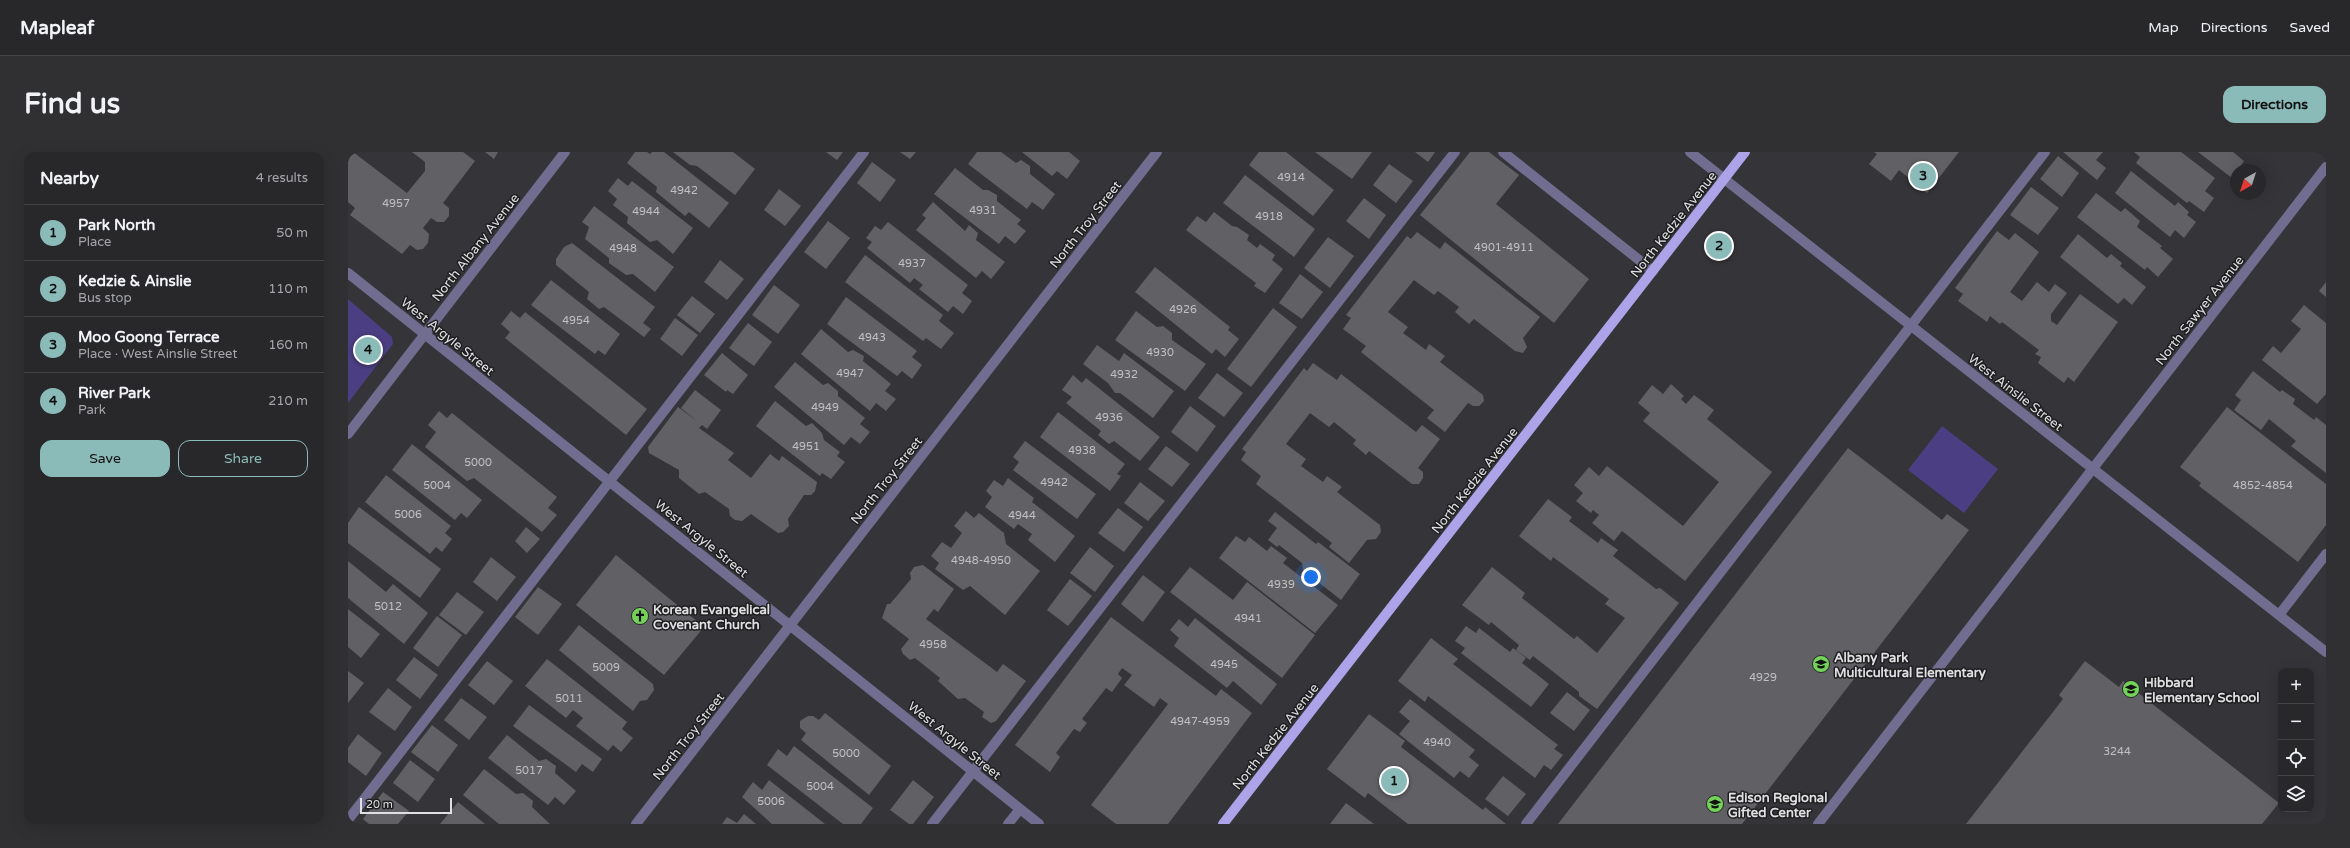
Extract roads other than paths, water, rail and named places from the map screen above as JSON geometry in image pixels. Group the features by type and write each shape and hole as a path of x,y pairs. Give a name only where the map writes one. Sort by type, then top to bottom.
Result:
{"main road":[{"name":"North Kedzie Avenue","path":"1223,824 1745,152"}],"street":[{"name":"North Albany Avenue","path":"348,434 565,152"},
{"path":"348,820 864,152"},
{"name":"North Troy Street","path":"636,824 1157,152"},
{"path":"932,824 1455,152"},
{"path":"1503,152 1653,271"},
{"name":"West Ainslie Street","path":"1690,152 2326,652"},
{"path":"1526,824 2045,152"},
{"name":"North Sawyer Avenue","path":"1818,824 2326,167"},
{"name":"West Argyle Street","path":"348,273 1039,824"},
{"path":"2279,615 2326,554"},
{"path":"1008,824 1020,809"}],"place":[{"name":"Moo Goong Terrace","path":"1923,176"},
{"name":"Kedzie & Ainslie","path":"1719,246"},
{"name":"River Park","path":"368,350"},
{"name":"Korean Evangelical Covenant Church","path":"640,616"},
{"name":"Albany Park Multicultural Elementary","path":"1821,664"},
{"name":"Hibbard Elementary School","path":"2131,689"},
{"name":"Park North","path":"1394,781"},
{"name":"Edison Regional Gifted Center","path":"1715,804"}]}
